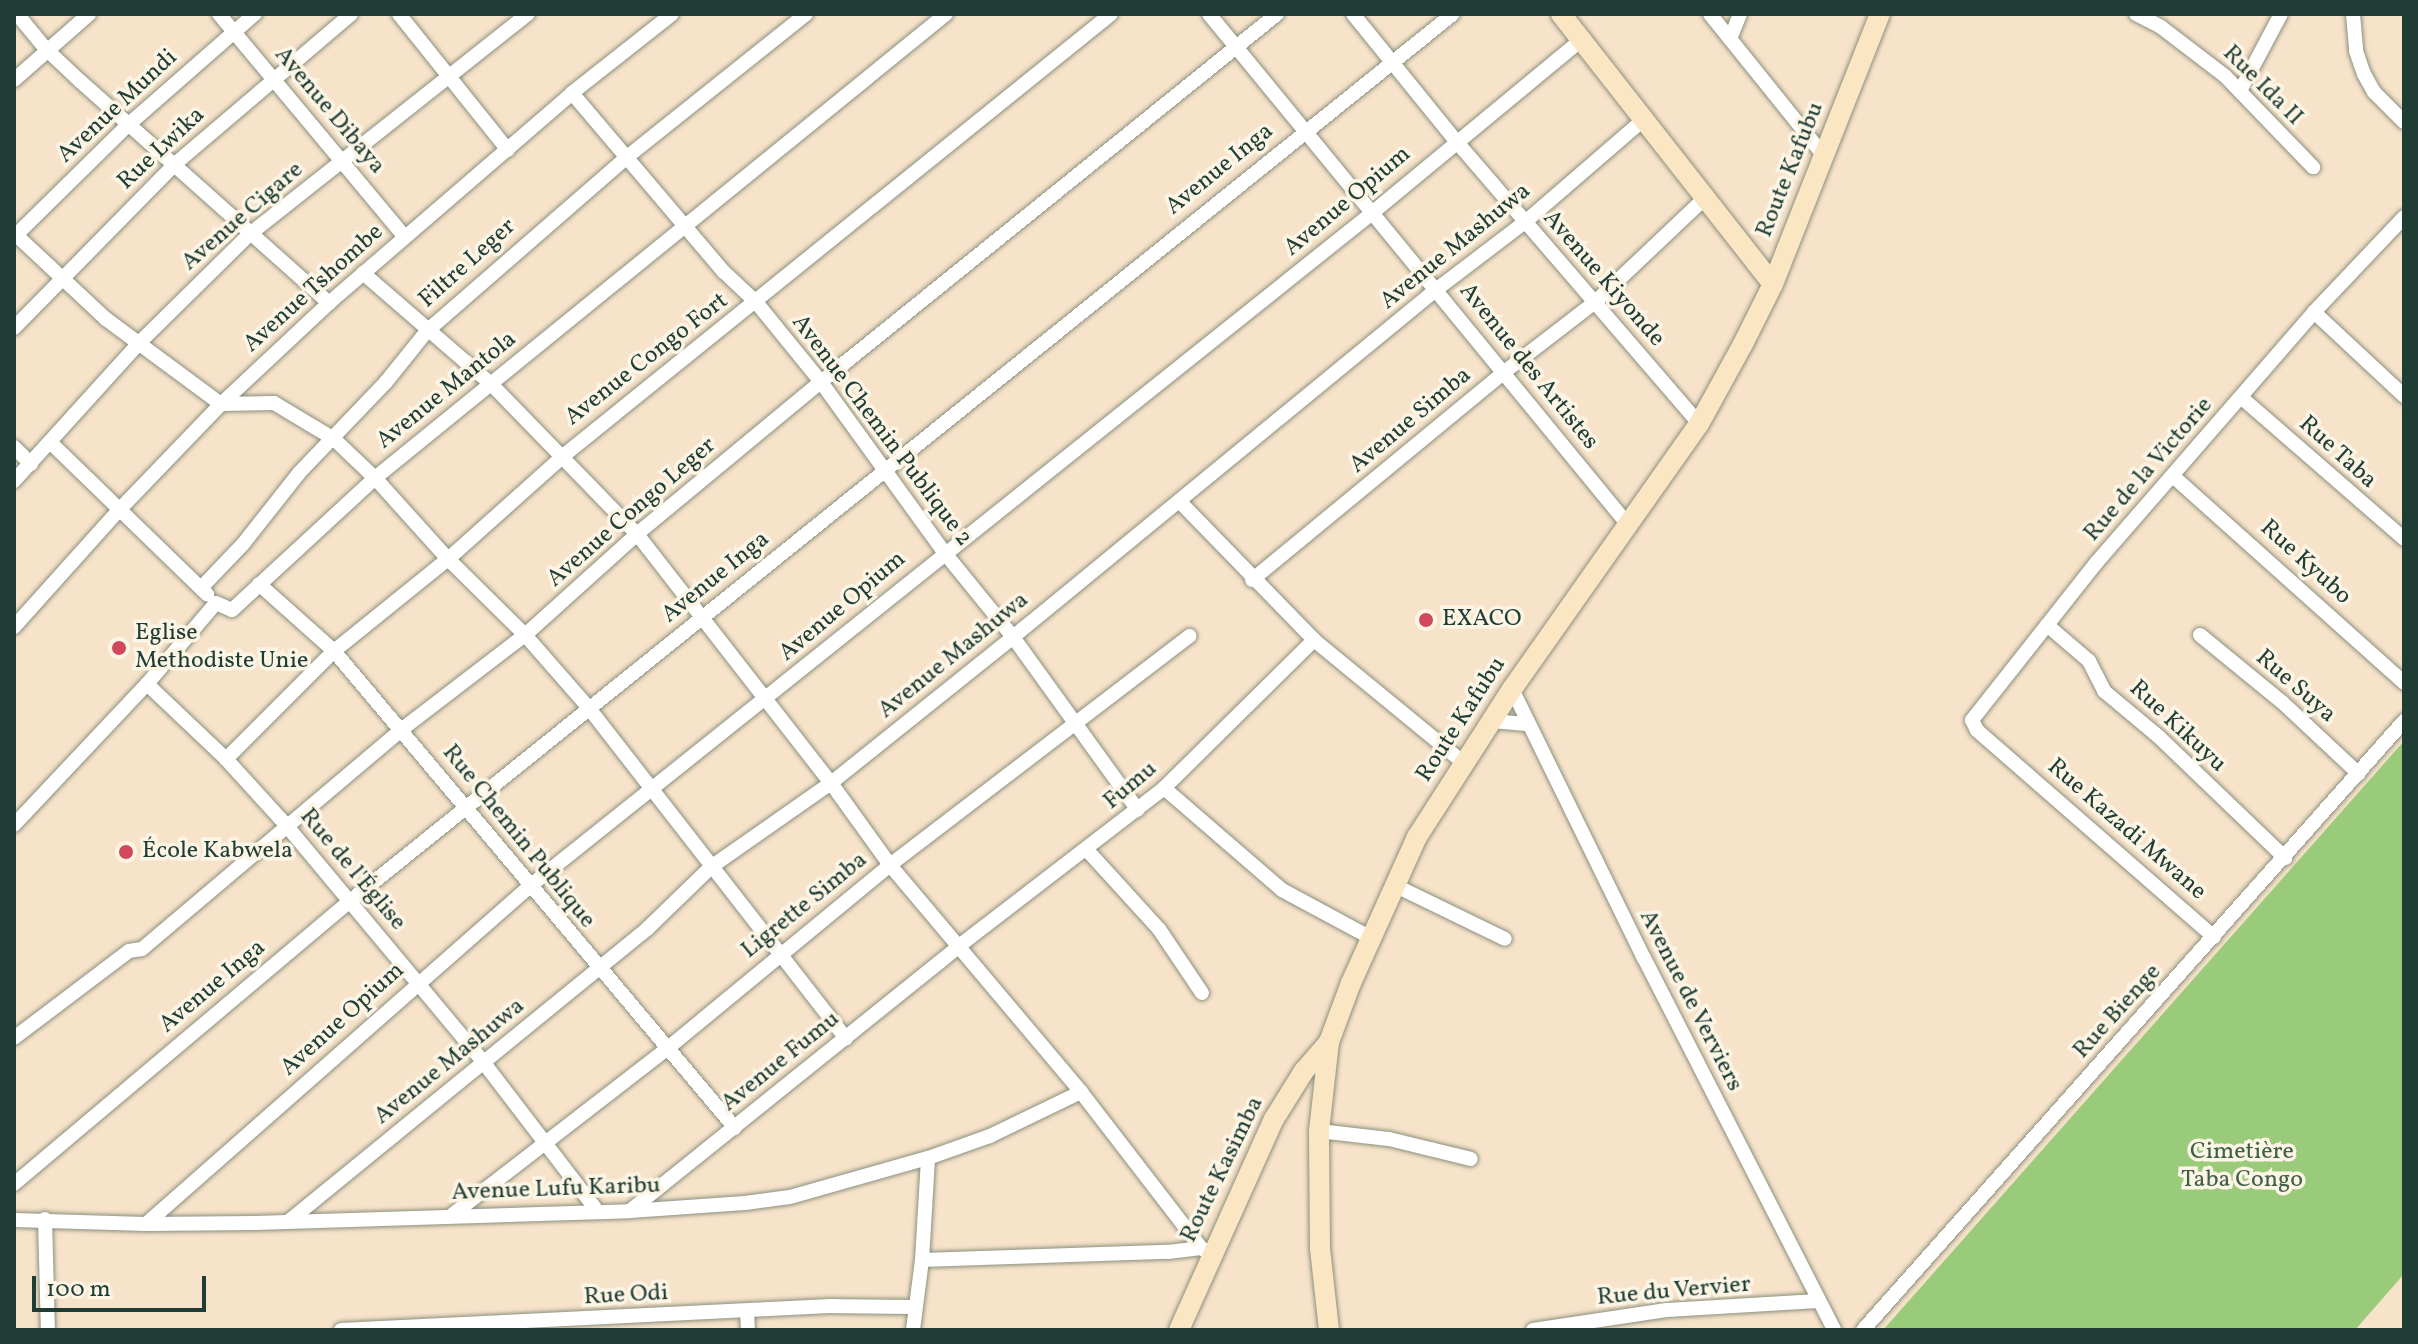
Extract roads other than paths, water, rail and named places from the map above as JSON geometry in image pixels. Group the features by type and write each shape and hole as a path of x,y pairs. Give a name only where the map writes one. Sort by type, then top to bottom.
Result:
{"main road":[{"path":"1561,14 1773,284"},
{"name":"Route Kafubu","path":"1329,1330 1320,1249 1319,1131 1329,1042 1371,938 1417,837 1512,689 1699,424 1773,284 1880,14"},
{"name":"Route Kasimba","path":"1179,1330 1206,1251 1274,1119 1304,1071 1329,1042"}],"street":[{"path":"17,14 46,49 128,125 329,303"},
{"path":"14,80 89,14"},
{"name":"Avenue Dibaya","path":"219,14 405,237"},
{"name":"Avenue Mundi","path":"15,235 128,125 255,14"},
{"name":"Rue Lwika","path":"14,328 175,164 351,14"},
{"path":"399,14 508,150"},
{"name":"Avenue Cigare","path":"14,481 141,341 250,234 528,14"},
{"name":"Avenue Tshombe","path":"14,627 119,510 221,404 329,303 572,93 672,14"},
{"name":"Filtre Leger","path":"201,588 243,544 299,473 334,439 427,331 627,157 806,14"},
{"name":"Avenue Mantola","path":"216,603 230,611 375,478 946,14"},
{"name":"Avenue Congo Fort","path":"226,759 334,651 448,559 563,456 1111,14"},
{"name":"Avenue des Artistes","path":"1209,14 1629,526"},
{"name":"Avenue Congo Leger","path":"14,1038 115,960 129,951 142,949 401,730 525,635 637,534 821,382 1277,14"},
{"name":"Avenue Kiyonde","path":"1353,14 1456,141 1699,424"},
{"name":"Avenue Inga","path":"14,1184 350,901 588,707 702,619 884,468 1304,130 1453,14"},
{"path":"1710,14 1825,157"},
{"path":"1730,39 1740,14"},
{"name":"Rue Ida II","path":"2136,14 2196,52 2240,91 2313,167"},
{"path":"2240,91 2281,14"},
{"path":"2353,14 2356,51 2364,74 2374,92 2404,122"},
{"name":"Avenue Opium","path":"146,1224 530,886 766,700 944,552 1372,213 1581,40"},
{"name":"Avenue Chemin Publique 2","path":"572,93 730,279 756,302 821,382 944,552 1013,637 1138,810"},
{"name":"Avenue Mashuwa","path":"289,1221 599,969 711,867 831,783 1180,502 1437,289 1525,222 1643,120"},
{"name":"Avenue Simba","path":"1252,580 1503,373 1594,303 1704,199"},
{"name":"Rue de la Victorie","path":"2008,757 1973,726 1972,720 2047,625 2314,312 2404,217"},
{"path":"15,235 106,319 141,341 221,404 274,403 334,439 375,478 448,559 525,635 588,707 779,956 846,1038"},
{"path":"363,273 491,384 637,534 831,783 890,865 1081,1092 1206,1251"},
{"path":"2314,312 2404,396"},
{"name":"Rue Taba","path":"2242,398 2404,539"},
{"path":"14,825 147,684 216,603 50,442"},
{"path":"14,447 31,464"},
{"name":"Rue Kyubo","path":"2174,477 2404,683"},
{"path":"1180,502 1252,580 1314,640 1465,764"},
{"name":"Rue Chemin Publique","path":"259,584 334,651 735,1128"},
{"name":"Rue Kikuyu","path":"2047,625 2089,661 2104,691 2159,737 2285,858"},
{"name":"Rue Suya","path":"2200,635 2282,702 2359,774"},
{"name":"Ligrette Simba","path":"452,1215 668,1048 890,865 1074,721 1190,636"},
{"name":"Fumu","path":"959,946 1164,788 1314,640"},
{"name":"Rue de l'Église","path":"147,684 226,759 286,825 547,1141 597,1211"},
{"name":"Avenue de Verviers","path":"1512,689 1834,1330"},
{"path":"1492,721 1529,724"},
{"name":"Rue Bienge","path":"1863,1330 2404,721"},
{"name":"Rue Kazadi Mwane","path":"2008,757 2214,937"},
{"path":"1164,788 1282,890 1371,938"},
{"path":"1087,850 1159,929 1202,993"},
{"path":"1394,885 1505,939"},
{"name":"Avenue Fumu","path":"630,1211 959,946"},
{"name":"Avenue Lufu Karibu","path":"15,1219 146,1224 289,1221 630,1211 790,1197 928,1158 990,1136 1081,1092"},
{"path":"1319,1131 1389,1139 1471,1159"},
{"path":"913,1330 922,1260 928,1158"},
{"path":"45,1219 48,1330"},
{"path":"922,1260 1206,1251"},
{"name":"Rue du Vervier","path":"1533,1330 1667,1310 1818,1301"},
{"name":"Rue Odi","path":"341,1330 608,1324 830,1306 914,1307"},
{"path":"747,1312 748,1330"}],"place":[{"name":"EXACO","path":"1426,620"},
{"name":"Eglise Methodiste Unie","path":"119,648"},
{"name":"École Kabwela","path":"126,852"}],"park label":[{"name":"Cimetière Taba Congo","path":"2242,1167"}]}
